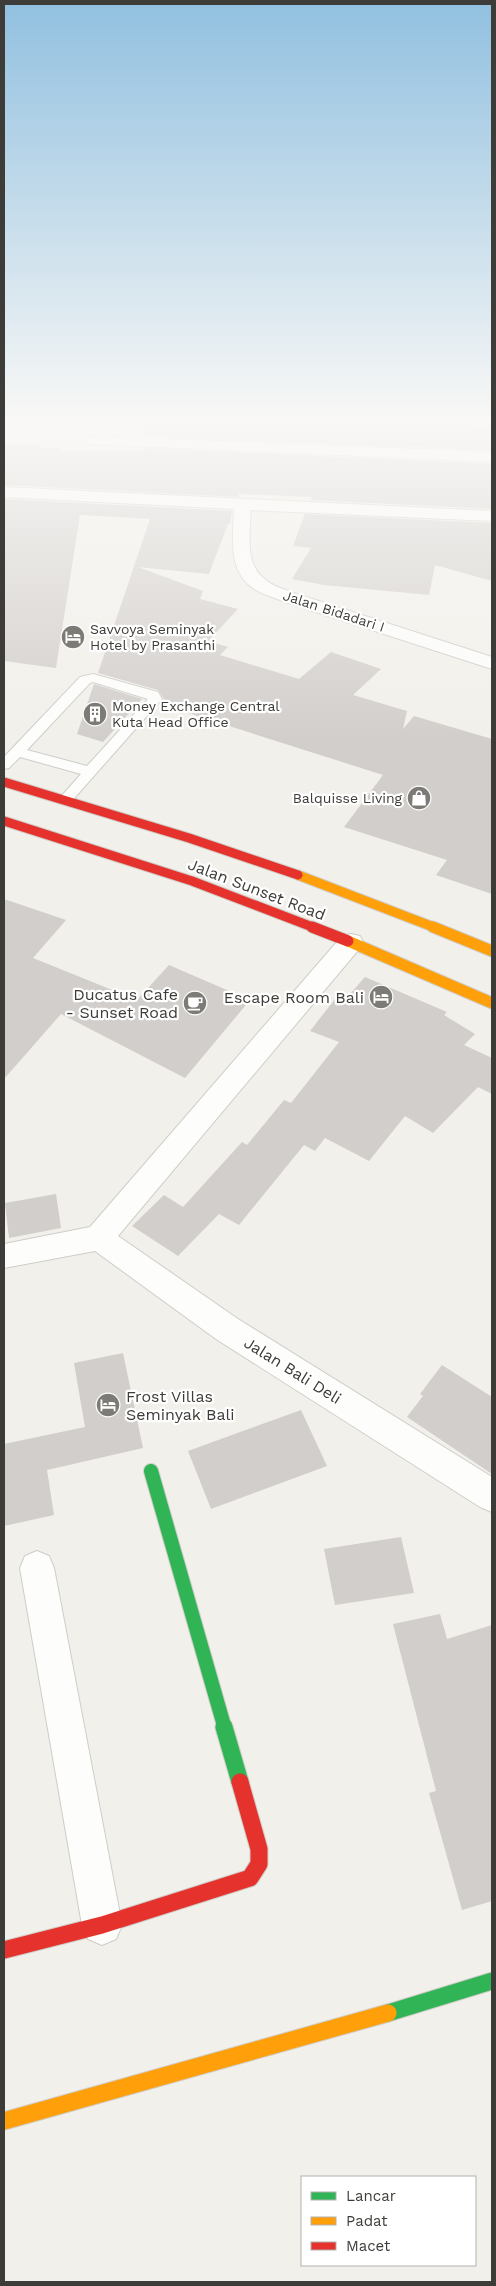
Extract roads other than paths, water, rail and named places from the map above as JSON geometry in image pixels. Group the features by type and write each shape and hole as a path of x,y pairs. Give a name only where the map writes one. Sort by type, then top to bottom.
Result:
{"main road":[{"name":"Jalan Sunset Road","path":"4,782 172,833 314,881 492,951"},
{"name":"Jalan Sunset Road","path":"4,821 192,881 351,942 492,1003"},
{"path":"4,1950 102,1925 250,1878 259,1864 259,1849 151,1471"},
{"path":"4,2121 345,2026 492,1981"}],"street":[{"name":"Jalan Bidadari I","path":"243,525 243,562 247,572 258,584 288,597 492,663"},
{"path":"4,1256 99,1238 351,942"},
{"name":"Jalan Bali Deli","path":"99,1238 227,1329 492,1496"},
{"path":"37,1568 102,1925"}],"lane":[{"path":"4,765 89,679 93,678 153,695 155,699 65,800"},
{"path":"16,751 91,772"}],"place":[{"name":"Savvoya Seminyak Hotel by Prasanthi","path":"73,637"},
{"name":"Money Exchange Central Kuta Head Office","path":"95,714"},
{"name":"Balquisse Living","path":"419,798"},
{"name":"Escape Room Bali","path":"381,997"},
{"name":"Ducatus Cafe - Sunset Road","path":"195,1003"},
{"name":"Frost Villas Seminyak Bali","path":"108,1405"}]}
